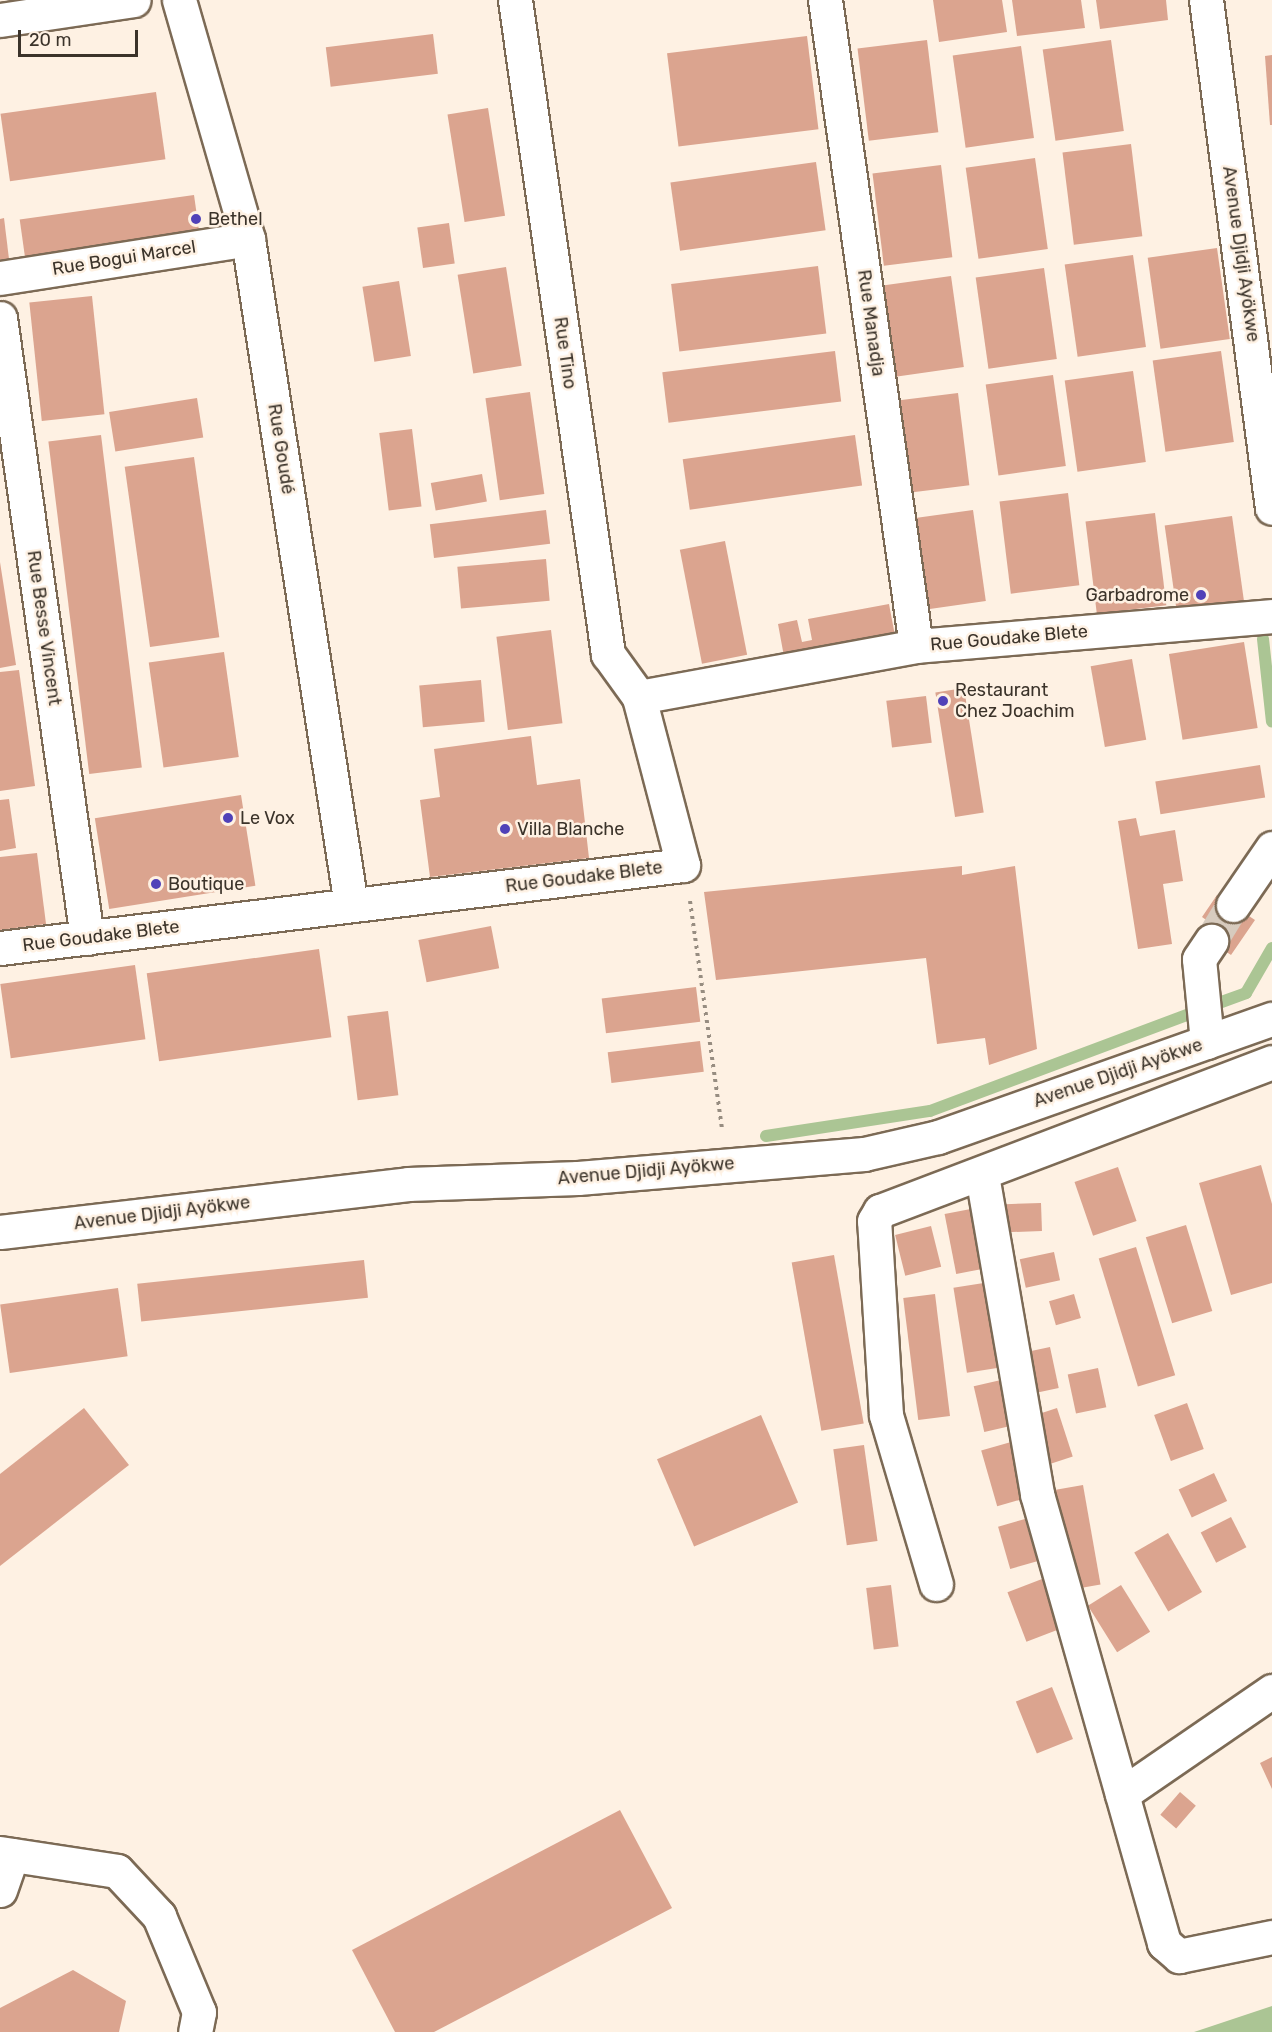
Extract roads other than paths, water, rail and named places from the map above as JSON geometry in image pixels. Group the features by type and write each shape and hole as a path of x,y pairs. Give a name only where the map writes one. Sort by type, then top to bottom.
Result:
{"street":[{"path":"0,20 134,0"},
{"name":"Rue Goudé","path":"179,0 248,239 351,905"},
{"name":"Rue Tino","path":"515,0 608,654 639,697"},
{"name":"Rue Manadja","path":"825,0 916,646"},
{"name":"Avenue Djidji Ayökwe","path":"1206,0 1260,298 1272,508"},
{"name":"Rue Bogui Marcel","path":"0,278 248,239"},
{"name":"Rue Besse Vincent","path":"0,318 87,938"},
{"name":"Rue Goudake Blete","path":"0,948 682,865 639,697 916,646 1272,616"},
{"path":"1233,905 1272,848"},
{"path":"1207,1042 1199,959 1211,941"},
{"name":"Avenue Djidji Ayökwe","path":"0,1232 408,1184 578,1178 864,1154 938,1137 1272,1019"},
{"path":"936,1584 886,1415 871,1236 880,1211 982,1175 1272,1062"},
{"path":"982,1175 1037,1494 1164,1943 1179,1956 1272,1937"},
{"path":"1122,1794 1272,1691"},
{"path":"0,1890 6,1854 117,1871 138,1890 159,1916 199,2012 195,2032"}],"waterway":[{"path":"1263,639 1272,722"},
{"path":"1216,1004 1246,993 1272,948"},
{"path":"766,1136 930,1111 1190,1014"}],"tunnel":[{"path":"1211,941 1233,905"}],"place":[{"name":"Bethel","path":"196,219"},
{"name":"Garbadrome","path":"1201,595"},
{"name":"Restaurant Chez Joachim","path":"943,701"},
{"name":"Le Vox","path":"228,818"},
{"name":"Villa Blanche","path":"505,829"},
{"name":"Boutique","path":"156,884"}]}
